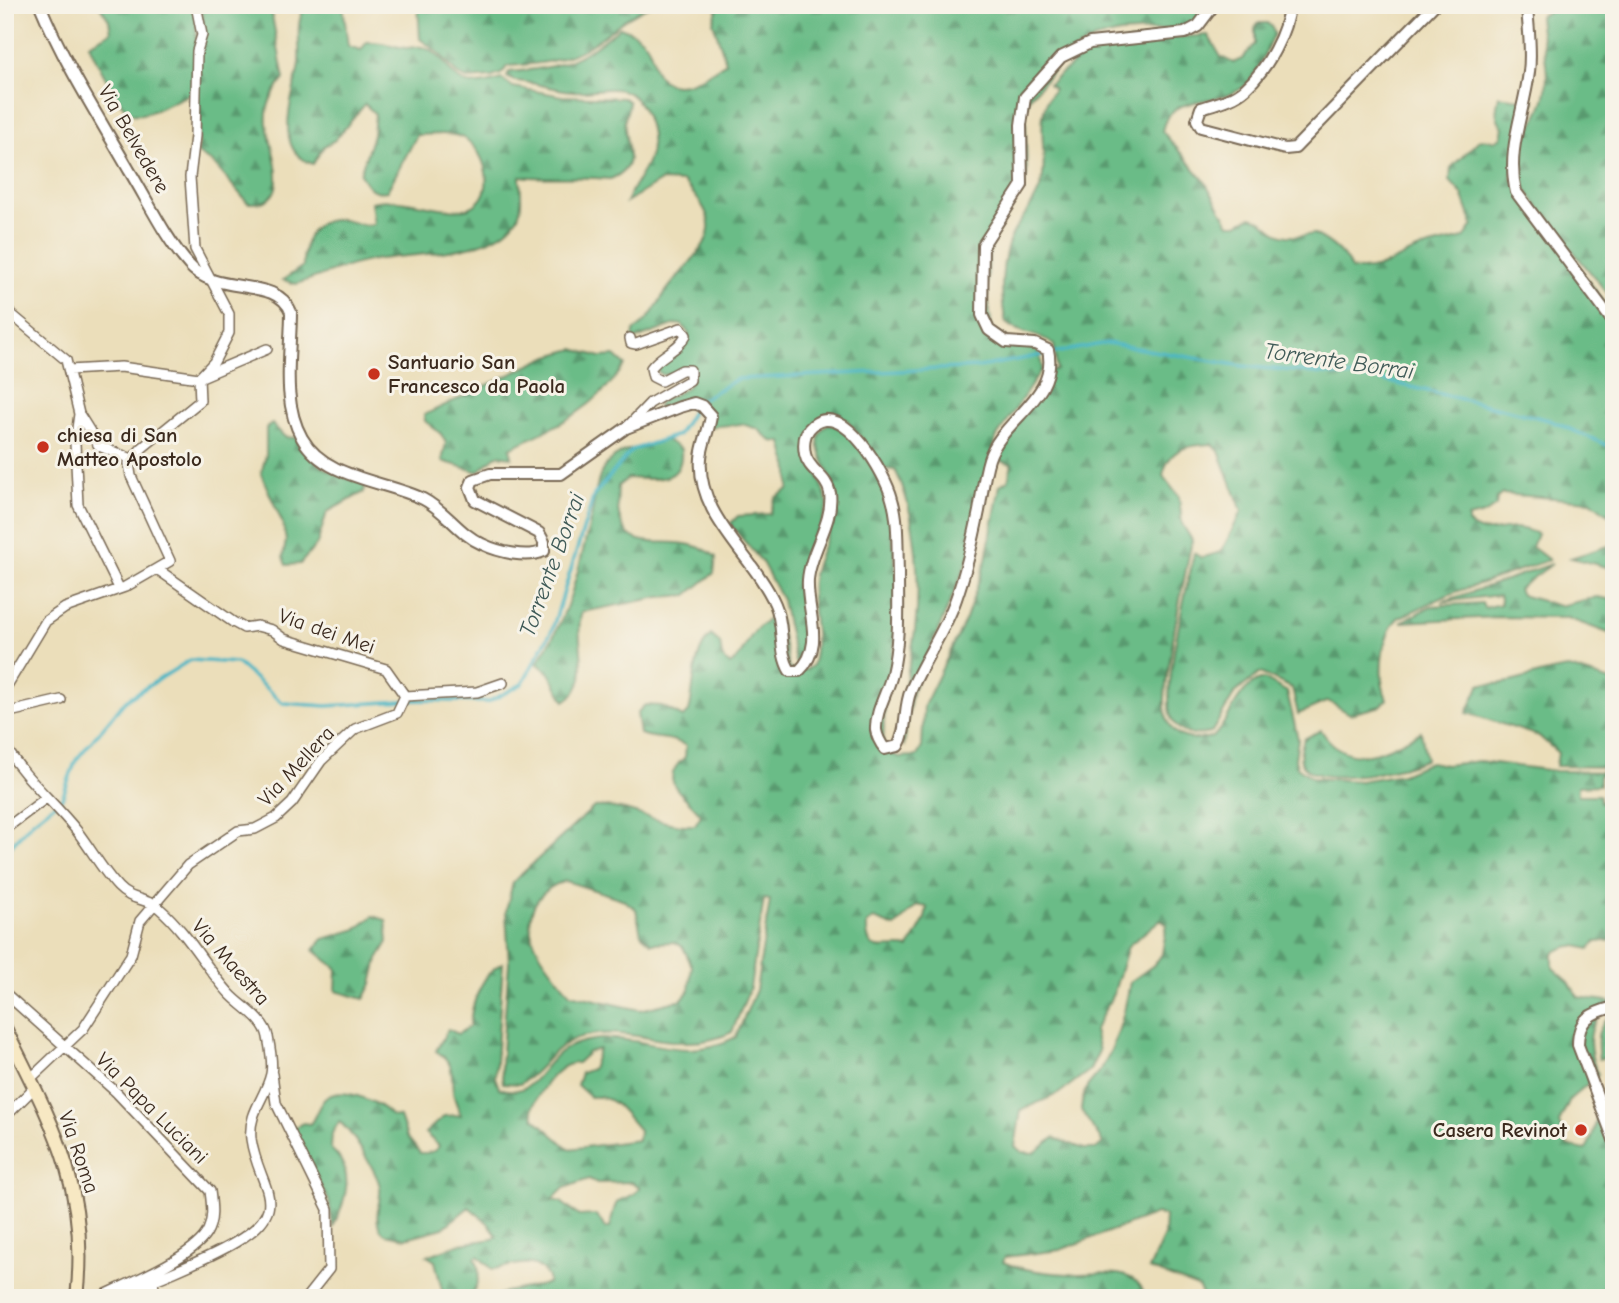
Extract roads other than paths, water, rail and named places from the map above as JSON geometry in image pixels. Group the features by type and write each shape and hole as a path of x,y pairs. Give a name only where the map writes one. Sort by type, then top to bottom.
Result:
{"main road":[{"name":"Via Roma","path":"5,1028 58,1138 73,1183 81,1235 77,1298"}],"street":[{"name":"Via Belvedere","path":"40,5 55,41 159,219 190,267 211,281"},
{"path":"5,689 46,621 65,608 119,588 170,561 129,468 132,459 200,401 199,378 214,362 229,333 229,314 195,249 190,177 195,135 197,51 202,35 196,5"},
{"path":"626,428 698,405 711,416 709,435 701,457 704,484 715,515 776,606 783,642 782,659 790,671 799,671 809,661 813,645 814,625 807,593 810,562 829,510 830,496 827,483 807,461 804,446 806,432 815,423 841,422 856,436 880,473 892,499 899,636 876,730 885,749 898,747 904,736 904,709 911,689 955,601 975,530 989,458 997,443 1035,399 1048,376 1051,363 1048,351 1035,344 1006,342 989,330 982,315 983,245 1022,185 1021,125 1025,97 1061,57 1090,43 1185,33 1198,26 1214,5"},
{"path":"1289,5 1281,35 1264,66 1246,88 1230,99 1201,108 1196,120 1201,127 1285,149 1295,148 1434,5"},
{"path":"1527,5 1529,71 1514,139 1511,171 1516,192 1614,323"},
{"path":"211,281 274,292 287,302 291,312 289,396 292,413 302,439 316,458 330,467 398,488 426,500 483,545 533,556 544,551 544,542 539,533 475,500 470,487 473,480 490,474 561,474 626,428 650,403 690,380 690,370 682,369 661,380 653,377 651,368 656,361 683,342 686,335 681,328 636,344 631,343 630,338"},
{"path":"5,309 66,360 79,414 99,446 132,459"},
{"path":"69,370 121,367 199,378 267,349"},
{"path":"79,414 75,443 78,505 119,588"},
{"name":"Via dei Mei","path":"157,569 203,603 244,628 257,626 284,639 386,669 404,700"},
{"path":"404,700 477,692 503,683"},
{"path":"5,713 19,712 61,700"},
{"name":"Via Mellera","path":"5,1117 83,1029 131,955 140,922 188,865 238,831 255,828 276,818 292,803 321,761 355,729 397,713 404,700"},
{"name":"Via Maestra","path":"5,746 31,783 66,819 118,887 134,900 154,905 183,933 229,993 264,1026 269,1038 276,1103 328,1209 329,1269 306,1298"},
{"path":"5,829 48,800"},
{"name":"Via Papa Luciani","path":"5,993 125,1101 210,1191 212,1210 205,1236 182,1254 99,1298"},
{"path":"1614,1007 1594,1012 1583,1020 1578,1032 1578,1045 1614,1140"},
{"path":"113,1291 121,1292 153,1281 223,1250 253,1231 266,1218 269,1191 251,1133 255,1107 272,1072"},
{"path":"153,1281 155,1298"}],"waterway":[{"name":"Torrente Borrai","path":"1054,353 1107,343 1242,366 1378,379 1549,420 1614,448"},
{"name":"Torrente Borrai","path":"699,401 737,379 979,367 1043,355"},
{"name":"Torrente Borrai","path":"5,852 33,821 62,798 76,760 126,700 190,660 237,663 283,703 327,706 418,700 488,702 522,684 552,630 594,495 632,450 678,435 695,407"}],"place":[{"name":"Santuario San Francesco da Paola","path":"374,374"},
{"name":"chiesa di San Matteo Apostolo","path":"43,447"},
{"name":"Casera Revinot","path":"1581,1130"}]}
